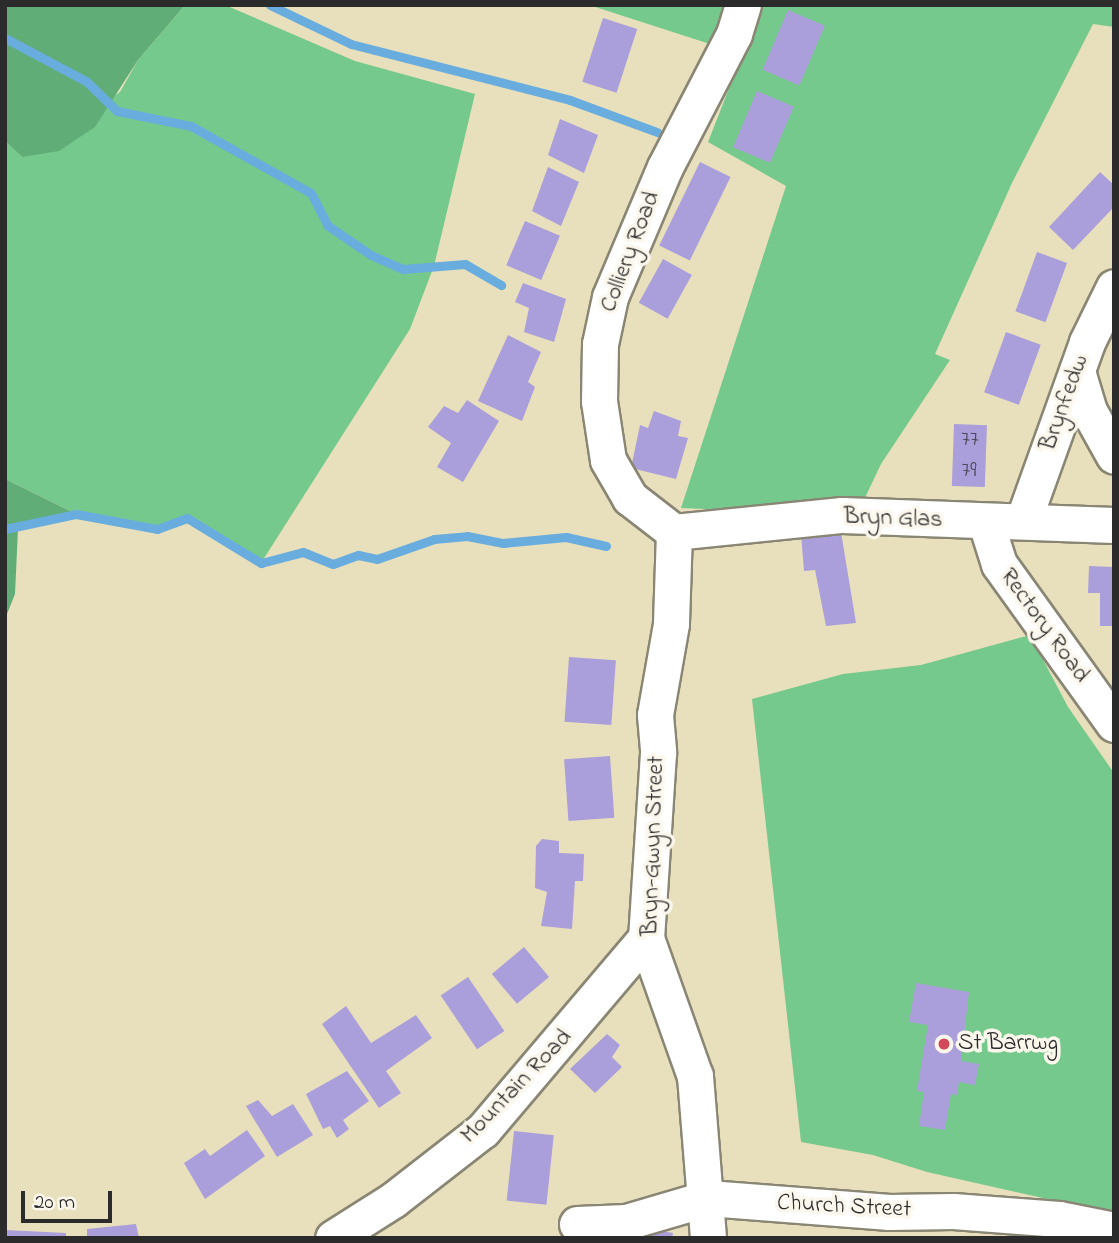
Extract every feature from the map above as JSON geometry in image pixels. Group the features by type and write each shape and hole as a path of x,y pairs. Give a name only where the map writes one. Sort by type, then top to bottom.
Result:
{"street":[{"name":"Colliery Road","path":"674,532 630,498 608,460 599,401 600,344 610,297 664,167 734,34 743,5"},
{"name":"Brynfedw","path":"1023,521 1077,371 1114,287"},
{"path":"1077,371 1089,411 1114,456"},
{"name":"Bryn Glas","path":"674,532 842,515 986,523 1023,521 1114,525"},
{"name":"Rectory Road","path":"986,523 999,564 1114,724"},
{"name":"Bryn-Gwyn Street","path":"674,532 671,624 655,715 658,753 646,938 695,1076 708,1198 708,1238"},
{"name":"Mountain Road","path":"332,1238 393,1200 483,1130 646,938"},
{"name":"Church Street","path":"577,1224 626,1222 708,1198 803,1205 951,1224 1059,1219 1114,1230"}],"green space":[{"path":"5,5 185,5 138,60 95,127 59,151 22,157 5,141"},
{"path":"185,5 225,5 355,61 475,94 434,266 410,329 261,563 187,518 157,529 131,526 76,514 5,479 5,141 22,157 120,92 138,60"},
{"path":"589,5 1114,5 1114,27 1093,24 1012,183 935,354 950,360 881,464 863,502 775,512 681,508 786,186 708,142 748,40 713,45"},
{"path":"5,479 76,514 52,516 18,529 15,594 5,619"},
{"path":"1030,635 1068,707 1114,773 1114,1214 927,1172 873,1155 801,1142 752,699 843,674 921,665"}],"building":[{"path":"788,10 825,26 799,85 763,70"},
{"path":"603,18 637,29 617,93 582,82"},
{"path":"757,91 794,107 770,163 733,147"},
{"path":"560,119 598,135 584,173 548,155"},
{"path":"700,162 731,177 690,260 659,246"},
{"path":"548,167 579,182 561,226 532,211"},
{"path":"1100,172 1114,185 1114,207 1073,250 1049,227"},
{"path":"525,221 560,236 541,280 506,265"},
{"path":"1037,252 1067,263 1046,322 1015,311"},
{"path":"663,259 692,275 668,319 639,303"},
{"path":"523,283 566,299 554,342 524,332 529,308 515,302"},
{"path":"1006,332 1041,345 1019,405 984,392"},
{"path":"508,335 541,352 528,382 535,387 522,421 478,401"},
{"path":"467,400 499,421 463,482 437,467 451,443 428,427 444,406 458,413"},
{"path":"654,411 681,421 678,436 688,438 676,479 631,468 640,425 648,428"},
{"path":"954,424 987,425 985,487 952,486"},
{"path":"841,532 856,623 826,626 815,570 804,571 801,534"},
{"path":"1089,566 1114,567 1114,626 1100,626 1100,593 1088,593"},
{"path":"569,657 616,660 611,725 564,722"},
{"path":"610,756 614,818 568,821 564,759"},
{"path":"542,839 559,841 559,853 584,854 583,881 575,881 572,929 541,926 547,892 535,888 536,846"},
{"path":"524,947 549,977 517,1004 492,974"},
{"path":"468,977 504,1031 477,1049 441,995"},
{"name":"St Barrwg","path":"916,983 969,992 961,1061 979,1064 975,1085 959,1082 957,1095 951,1094 945,1130 919,1126 924,1092 917,1091 928,1025 909,1022"},
{"path":"346,1006 371,1043 416,1015 432,1038 386,1071 401,1093 379,1108 322,1024"},
{"path":"607,1034 620,1045 612,1057 622,1067 595,1093 570,1069"},
{"path":"347,1071 369,1101 343,1120 349,1129 337,1138 330,1126 323,1129 306,1094"},
{"path":"258,1100 272,1116 293,1104 313,1135 277,1157 246,1106"},
{"path":"247,1130 265,1156 205,1199 184,1163 205,1149 210,1156"},
{"path":"514,1131 554,1135 546,1205 507,1201"},
{"path":"136,1224 139,1238 87,1238 87,1229"},
{"path":"631,1226 673,1233 672,1238 629,1238"},
{"path":"5,1230 66,1233 66,1238 5,1238"}],"waterway":[{"path":"270,5 351,44 570,100 657,132"},
{"path":"5,38 86,81 117,111 191,126 311,193 327,225 371,255 403,269 465,264 501,285"},
{"path":"5,529 76,514 157,529 187,518 261,563 303,552 333,564 358,555 377,559 434,539 467,536 503,543 566,537 606,546"}],"place":[{"name":"St Barrwg","path":"944,1044"}]}
